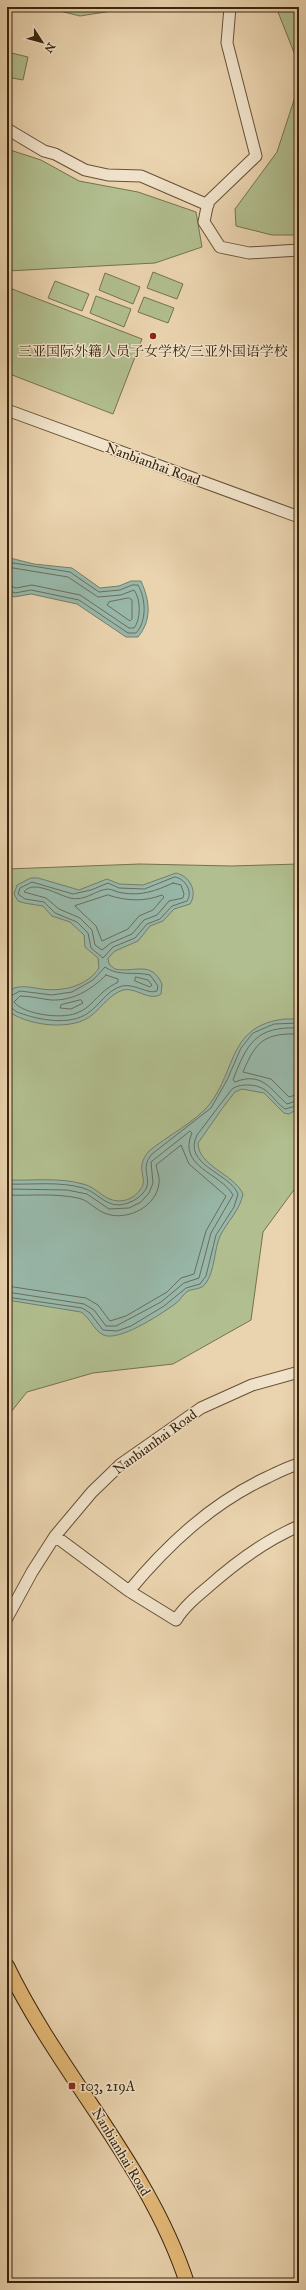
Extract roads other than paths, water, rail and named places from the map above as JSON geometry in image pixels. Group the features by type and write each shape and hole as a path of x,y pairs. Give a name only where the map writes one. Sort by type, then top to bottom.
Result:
{"main road":[{"name":"Nanbianhai Road","path":"7,1966 21,1996 51,2044 122,2149 178,2257 187,2283"}],"street":[{"path":"230,7 227,43 256,156 208,202 204,222 220,247 249,253 299,250"},
{"path":"7,130 44,152 55,154 85,170 108,175 141,176 208,205"},
{"name":"Nanbianhai Road","path":"7,410 299,517"},
{"name":"Nanbianhai Road","path":"7,1618 32,1572 55,1536 92,1492 121,1464 158,1436 201,1408 252,1385 299,1372"},
{"path":"129,1591 168,1548 205,1514 254,1484 299,1464"},
{"path":"55,1536 129,1591 176,1620 189,1604 232,1566 277,1535 299,1526"}],"water":[{"path":"10,558 34,564 72,568 100,588 119,586 131,581 141,581 148,603 146,624 143,631 138,637 126,637 77,604 31,594 14,597 7,594 7,559"},
{"path":"176,873 185,877 191,885 193,895 190,904 174,909 163,921 150,926 138,941 115,951 108,958 109,964 115,969 142,969 153,972 162,984 161,994 152,996 133,990 123,990 114,994 92,1015 84,1020 63,1025 40,1024 11,1013 7,999 9,993 14,988 25,987 58,990 81,983 94,974 99,968 98,958 85,947 84,935 70,922 52,916 43,906 18,901 14,894 17,885 31,878 38,878 79,890 107,879 119,884 143,885"},
{"path":"284,1019 299,1019 299,1108 289,1114 284,1113 264,1093 242,1089 235,1092 198,1143 204,1158 232,1181 243,1194 236,1211 220,1236 213,1266 206,1283 200,1288 188,1291 177,1303 161,1314 133,1329 115,1336 103,1335 81,1312 7,1300 7,1180 55,1180 74,1182 88,1186 109,1199 122,1201 131,1198 136,1195 143,1186 142,1163 144,1158 149,1151 197,1117 209,1105 218,1091 236,1051 243,1040 253,1030 266,1023"}],"place":[{"name":"三亚国际外籍人员子女学校/三亚外国语学校","path":"153,336"},
{"name":"103, 219A","path":"72,2086"}]}
